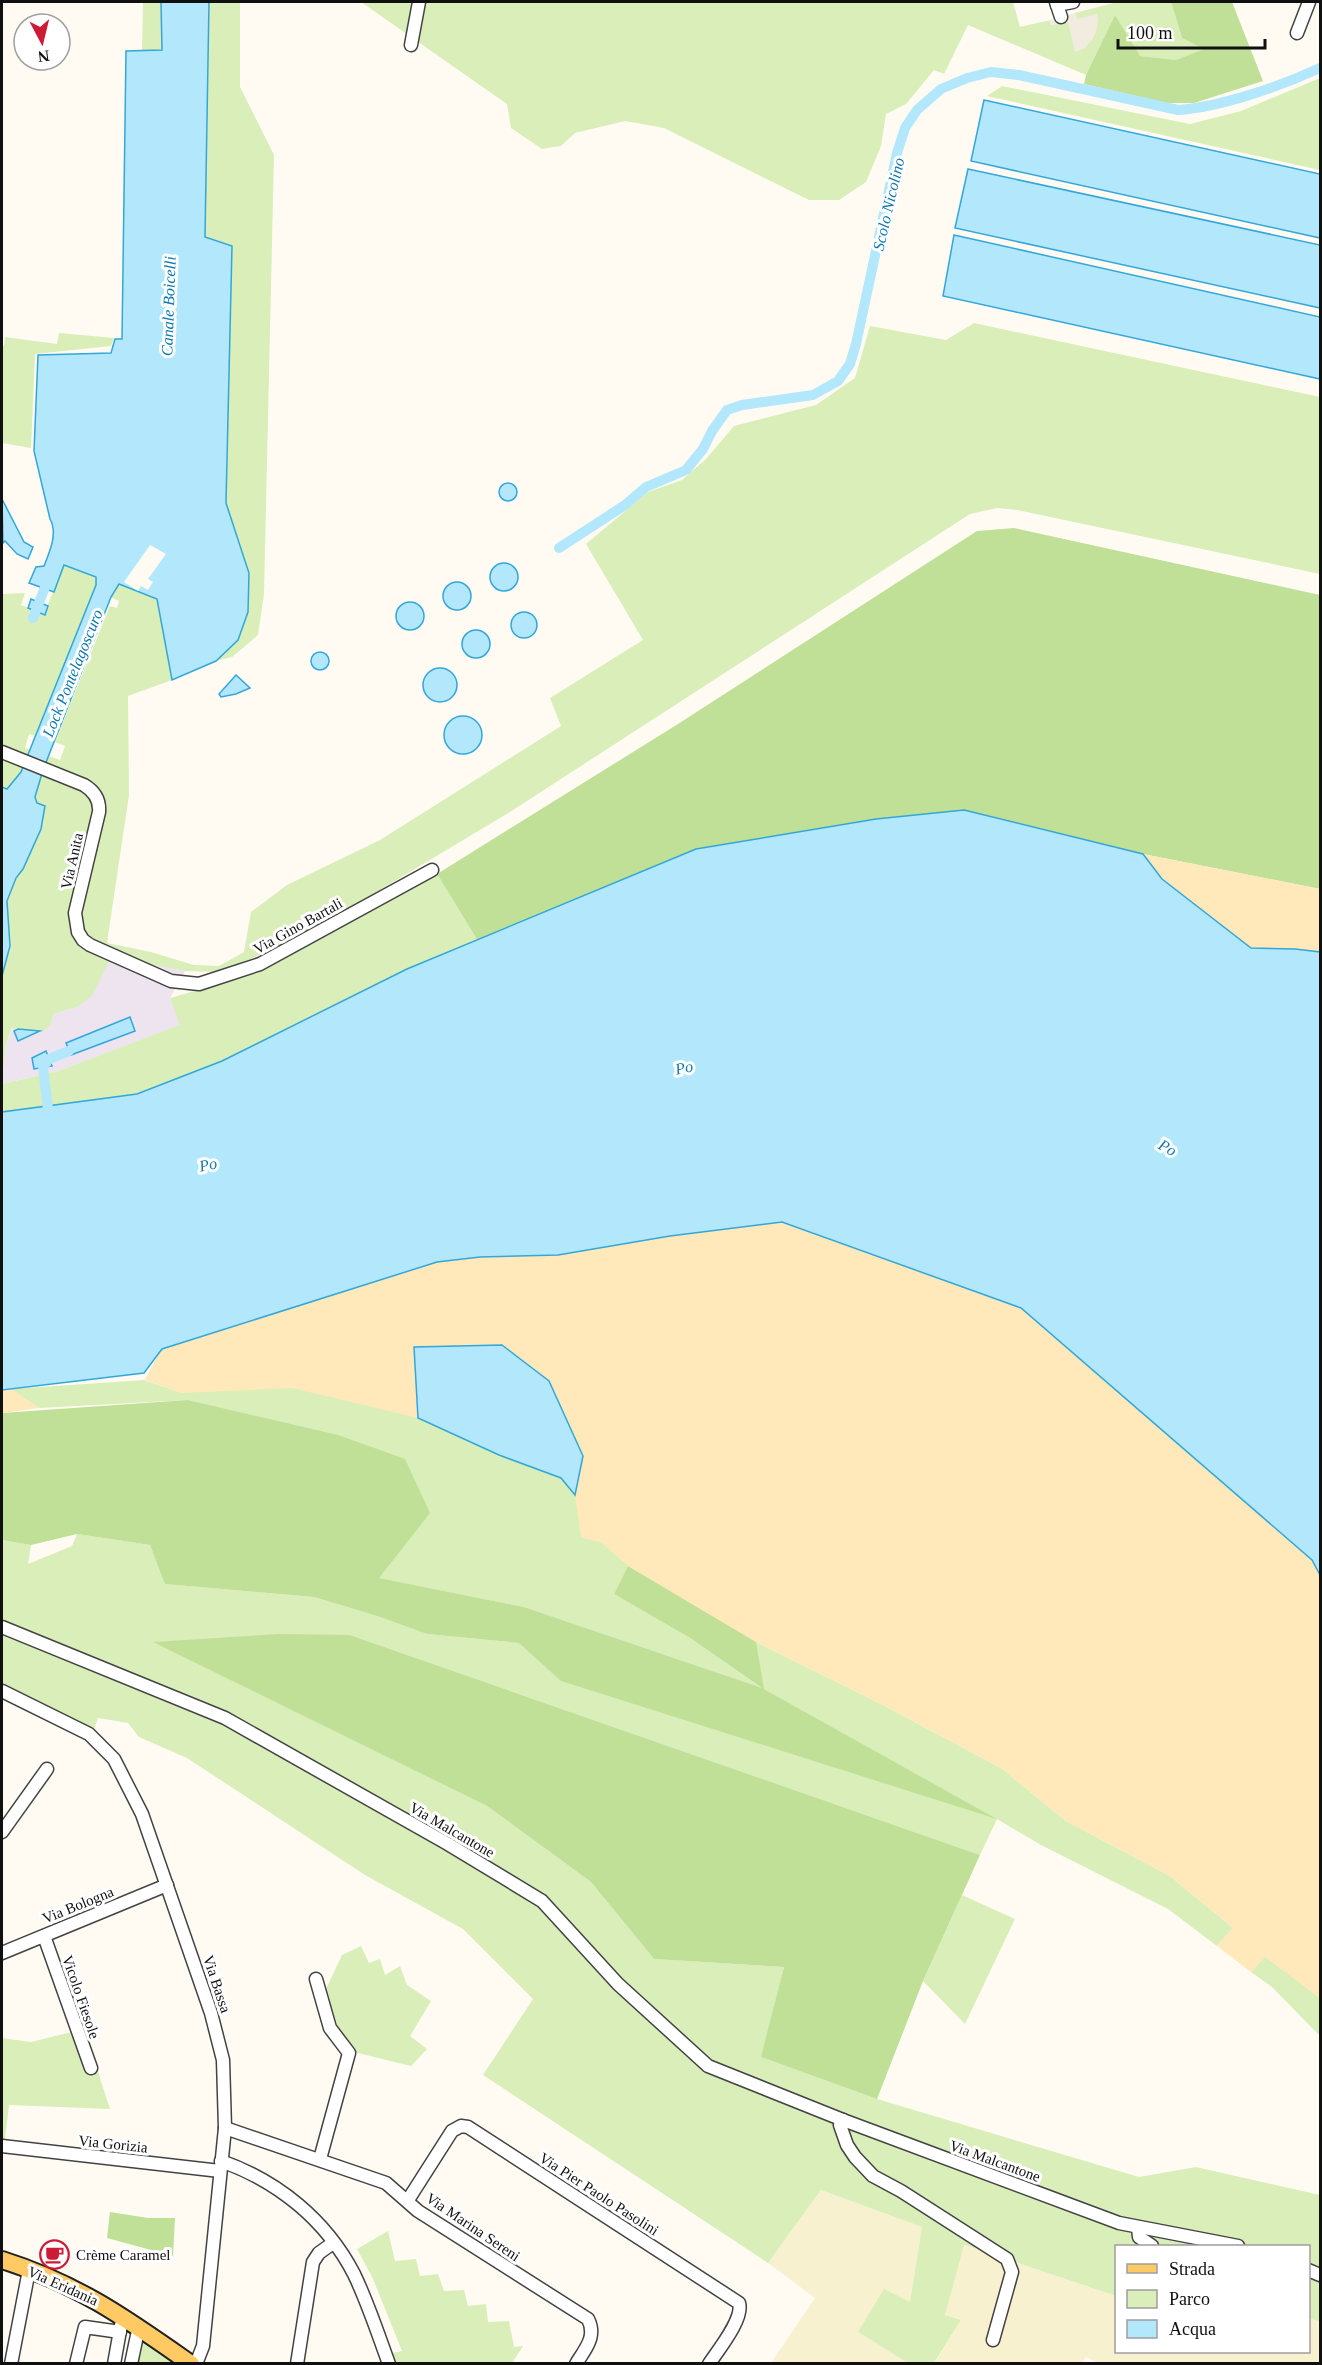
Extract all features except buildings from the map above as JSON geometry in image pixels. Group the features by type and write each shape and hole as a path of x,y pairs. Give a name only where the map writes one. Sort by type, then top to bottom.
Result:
{"main road":[{"name":"Via Eridania","path":"2,2260 79,2291 123,2315 191,2364"}],"street":[{"path":"411,45 419,2"},
{"path":"1058,8 1073,2"},
{"path":"1297,33 1309,2"},
{"name":"Via Anita","path":"2,752 88,788 100,805 75,913 75,924 82,940 171,981"},
{"name":"Via Gino Bartali","path":"171,981 199,984 260,964 432,870"},
{"name":"Via Malcantone","path":"2,1627 225,1718 448,1844 542,1901 618,1984 708,2066 843,2120 1119,2223 1230,2245"},
{"name":"Via Bassa","path":"2,1691 89,1734 110,1754 142,1814 220,2043 225,2082 225,2128 203,2346 196,2364"},
{"path":"2,1832 47,1769"},
{"name":"Via Bologna","path":"2,1953 167,1885"},
{"name":"Vicolo Fiesole","path":"44,1936 91,2068"},
{"path":"316,1979 330,2028 350,2053 320,2159"},
{"path":"843,2120 840,2125 847,2145 873,2176 901,2191 1007,2259 1012,2272 993,2340"},
{"name":"Via Pier Paolo Pasolini","path":"408,2200 452,2131 461,2126 468,2127 739,2303 740,2310 737,2319 709,2364"},
{"name":"Via Marina Sereni","path":"225,2128 386,2183 418,2211 588,2319 591,2339 576,2364"},
{"name":"Via Gorizia","path":"2,2146 221,2166 249,2172 281,2191 309,2215 333,2242 358,2283 389,2364"},
{"path":"1138,2228 1139,2237 1149,2245"},
{"path":"297,2364 313,2262 319,2253 333,2242"},
{"path":"11,2364 29,2270"},
{"path":"114,2364 123,2315"},
{"name":"Via Eridania","path":"76,2364 85,2327 91,2326 120,2332"},
{"path":"131,2364 139,2326"}],"shaded area":[{"path":"1075,13 1077,19 1097,14 1098,21 1092,40 1085,48 1075,52 1068,22 1052,25 1050,20"},
{"path":"107,943 133,961 185,971 170,998 181,1025 58,1071 2,1084 6,1044 13,1028 42,1032 51,1025 53,1014 77,1007"},
{"path":"821,2190 922,2227 910,2302 858,2332 908,2363 771,2363 815,2298 768,2263"},
{"path":"963,2245 1115,2296 1115,2353 1310,2353 1310,2318 1320,2322 1320,2363 1100,2364 1086,2357 1081,2364 934,2364 961,2320 945,2315"}],"green space":[{"path":"143,2 161,2 162,50 142,51"},
{"path":"209,2 240,2 240,87 274,155 264,594 258,635 232,657 216,661 238,640 248,612 249,573 226,503 232,246 205,237"},
{"path":"361,2 1013,2 1020,27 1050,20 1051,25 1077,19 1075,13 1117,2 1171,2 1182,38 1205,49 1176,60 1139,56 1115,15 1086,75 968,25 944,74 934,70 906,104 886,114 881,146 866,182 839,200 809,200 664,128 625,121 575,133 561,146 542,149 511,128 507,104"},
{"path":"1171,2 1232,2 1263,81 1194,103 1167,103 1084,84 1086,75 1115,15 1140,56 1176,60 1204,49 1182,38"},
{"path":"1320,78 1320,170 987,96 1002,86 1190,124 1241,111"},
{"path":"974,323 1320,397 1320,574 1017,510 997,508 970,514 510,812 306,934 222,972 185,971 133,961 108,944 112,955 92,996 77,1007 53,1014 51,1025 42,1032 12,1028 6,1044 2,1083 2,976 10,946 7,902 16,878 23,869 37,803 36,792 39,779 49,756 60,760 65,746 55,742 110,606 117,608 119,601 111,597 119,584 157,599 172,680 128,696 129,795 107,943 151,952 194,965 219,966 244,952 251,912 287,885 380,840 561,726 550,698 643,640 586,544 648,492 682,480 706,459 734,426 816,405 855,378 870,326 946,340"},
{"path":"59,333 114,338 111,346 35,354 31,448 2,443 2,346 4,346 5,337 57,344"},
{"path":"1014,528 1320,595 1320,889 1143,854 964,810 696,849 478,941 437,874 678,724 977,531"},
{"path":"64,565 96,578 96,585 35,736 29,734 25,748 31,750 21,772 7,790 2,787 2,594 25,593 21,605 44,614"},
{"path":"437,874 478,941 407,969 222,1061 137,1094 2,1112 2,1084 58,1071 180,1025 170,998 260,972"},
{"path":"437,1262 758,1643 881,1704 1001,1768 1066,1821 1170,1876 1233,1928 1217,1946 1168,1909 1041,1845 997,1819 980,1855 350,1635 155,1642 487,1806 591,1882 654,1959 784,1967 762,2057 877,2099 1139,2177 1196,2167 1320,2195 1320,2322 1310,2318 1310,2245 1115,2245 1115,2296 964,2245 945,2315 961,2320 934,2363 908,2363 858,2332 884,2289 910,2302 922,2227 821,2190 768,2263 483,2075 533,1999 463,1929 365,1875 187,1758 139,1737 128,1723 98,1718 94,1729 2,1685 2,1540 31,1545 28,1564 72,1546 77,1534 150,1545 166,1584 314,1597 427,1634 520,1643 562,1681 993,1817 762,1688 524,1607 378,1578 187,1400 39,1408 11,1389 144,1380 182,1393","holes":["583,1456 575,1495 561,1478","628,1566 762,1688 690,1638 614,1594"]},
{"path":"187,1400 338,1435 405,1459 430,1513 379,1578 524,1607 762,1688 690,1638 614,1594 628,1566 756,1642 764,1689 997,1819 561,1681 519,1643 427,1634 314,1597 165,1584 150,1545 77,1534 31,1545 2,1540 2,1413"},
{"path":"279,1634 350,1635 980,1855 923,1981 877,2099 761,2057 784,1967 654,1959 591,1882 487,1806 153,1642"},
{"path":"962,1895 1015,1919 965,2024 923,1981"},
{"path":"361,1946 369,1963 380,1959 385,1975 400,1966 407,1985 431,2001 410,2036 427,2049 411,2066 354,2052 338,2028 326,1989 342,1955"},
{"path":"1265,1956 1320,1998 1320,2036 1272,1987 1251,1972"},
{"path":"84,2029 110,2109 9,2105 5,2139 2,2139 2,2038 31,2042"},
{"path":"110,2212 148,2218 175,2218 173,2256 107,2238"},
{"path":"388,2231 395,2261 416,2259 420,2276 438,2274 444,2291 464,2290 468,2306 486,2304 488,2322 509,2321 514,2347 523,2346 512,2363 396,2363 392,2353 402,2351 373,2279 357,2249"},
{"path":"142,2337 179,2364 136,2364"}],"sand":[{"path":"1143,854 1320,889 1320,952 1251,948 1162,879"},
{"path":"782,1222 1021,1308 1312,1560 1320,1575 1320,1998 1265,1957 1251,1972 1217,1946 1233,1928 1170,1876 1066,1821 1001,1768 881,1704 756,1642 628,1566 602,1543 581,1537 575,1495 583,1456 414,1347 418,1418 292,1388 182,1393 145,1380 161,1349 437,1262 480,1257 558,1255 670,1236"},
{"path":"11,1389 39,1408 2,1413 2,1390"}],"water":[{"path":"161,2 209,2 205,237 232,246 226,503 249,573 248,612 238,640 216,661 172,680 157,599 119,584 111,597 43,770 35,797 37,803 45,806 41,829 7,901 10,946 2,976 2,787 7,789 21,772 96,585 96,577 64,565 54,592 29,583 36,567 44,566 53,536 34,451 38,355 111,353 115,339 122,339 126,51 162,50"},
{"path":"984,100 1320,174 1320,238 971,161"},
{"path":"968,169 1320,245 1320,308 955,228"},
{"path":"954,235 1320,317 1320,379 943,296"},
{"path":"508,483 514,486 517,492 514,498 508,501 502,498 499,492 502,486"},
{"path":"2,499 24,542 33,547 28,559 17,554 5,541 3,543"},
{"path":"504,563 514,567 518,577 514,587 504,591 494,587 490,577 494,567"},
{"path":"457,582 467,586 471,596 467,606 457,610 447,606 443,596 447,586"},
{"path":"31,599 48,606 45,615 28,608"},
{"path":"410,602 420,606 424,616 420,626 410,630 400,626 396,616 400,606"},
{"path":"524,612 533,616 537,625 533,634 524,638 515,634 511,625 515,616"},
{"path":"476,630 486,634 490,644 486,654 476,658 466,654 462,644 466,634"},
{"path":"320,652 326,655 329,661 326,667 320,670 314,667 311,661 314,655"},
{"path":"440,668 452,673 457,685 452,697 440,702 428,697 423,685 428,673"},
{"path":"236,675 250,688 221,697 219,694"},
{"path":"463,716 476,722 482,735 476,748 463,754 450,748 444,735 450,722"},
{"name":"Po","path":"964,810 1143,854 1162,879 1251,948 1320,952 1320,1575 1312,1560 1021,1308 782,1222 670,1236 558,1255 480,1257 437,1262 162,1349 144,1373 2,1390 2,1112 137,1094 222,1061 407,969 696,849 876,819"},
{"path":"130,1017 135,1031 71,1055 66,1043"},
{"path":"18,1029 40,1031 18,1041 14,1031"},
{"path":"46,1051 52,1066 34,1069 32,1058"},
{"path":"502,1345 549,1381 583,1456 575,1495 561,1478 499,1455 418,1418 414,1347"}],"pier":[{"path":"150,545 166,554 148,579 153,582 148,590 141,586 138,591 124,582"}],"waterway":[{"name":"Scolo Nicolino","path":"559,548 625,505 646,487 686,470 703,449 727,410 742,405 813,395 838,381 850,364 856,344 897,153 905,128 917,110 941,89 967,78 991,72 1019,75 1178,110 1213,105 1250,95 1320,68"},
{"path":"33,618 49,577"},
{"path":"49,1118 43,1067 49,1059 69,1051"}],"place":[{"name":"Crème Caramel","path":"55,2255"}],"water label":[{"name":"Canale Boicelli","path":"168,306"},
{"name":"Lock Pontelagoscuro","path":"72,673"}]}
